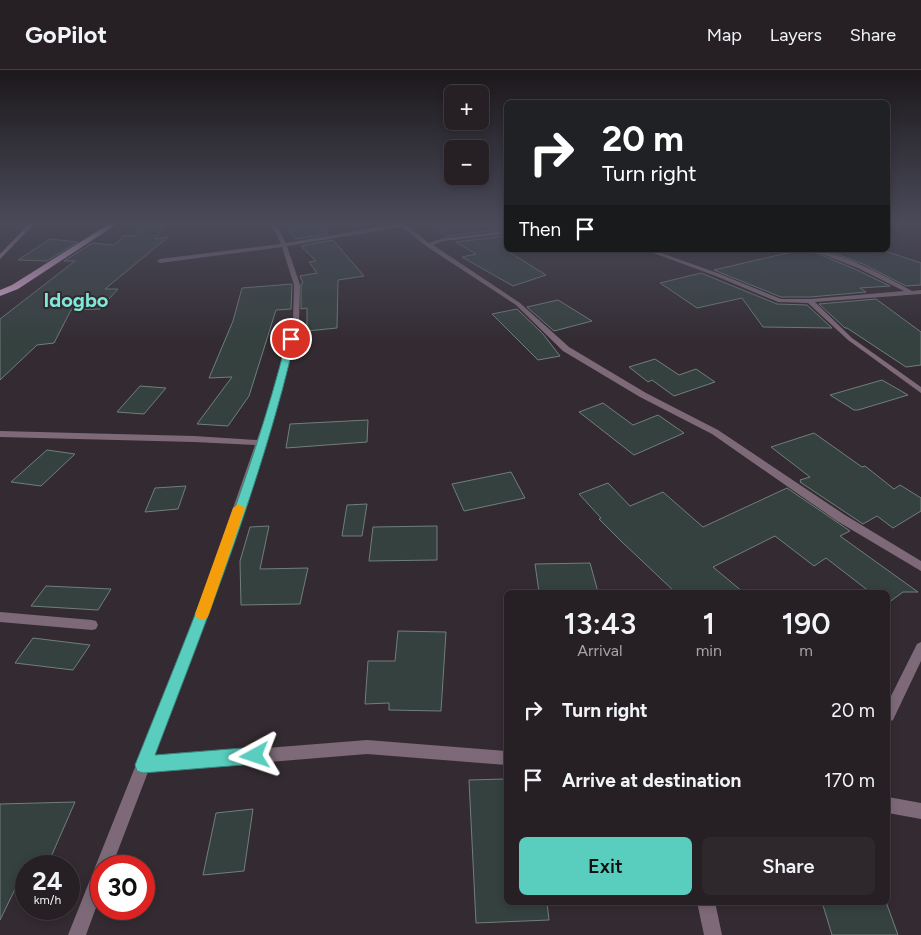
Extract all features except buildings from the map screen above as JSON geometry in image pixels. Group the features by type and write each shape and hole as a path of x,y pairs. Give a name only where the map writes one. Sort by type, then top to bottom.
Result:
{"highway":[{"path":"0,293 15,287 54,262"}],"street":[{"path":"108,855 201,617 278,392 296,321 297,285 290,262"},
{"path":"454,262 518,304 566,349 643,395 715,432 841,518 921,567"},
{"path":"683,262 780,301 810,301 921,292"},
{"path":"847,262 911,293"},
{"path":"810,301 850,338 921,391"},
{"path":"0,434 194,438 261,443"},
{"path":"0,617 92,625"},
{"path":"890,711 921,648"},
{"path":"143,765 367,747 504,758"},
{"path":"890,806 921,811"},
{"path":"77,935 90,901"},
{"path":"707,905 713,935"}],"slow traffic":[{"path":"202,614 239,508"}],"district":[{"name":"Idogbo","path":"76,300"}],"route":[{"path":"255,756 143,765 201,617 248,483 278,392 291,339"}]}
